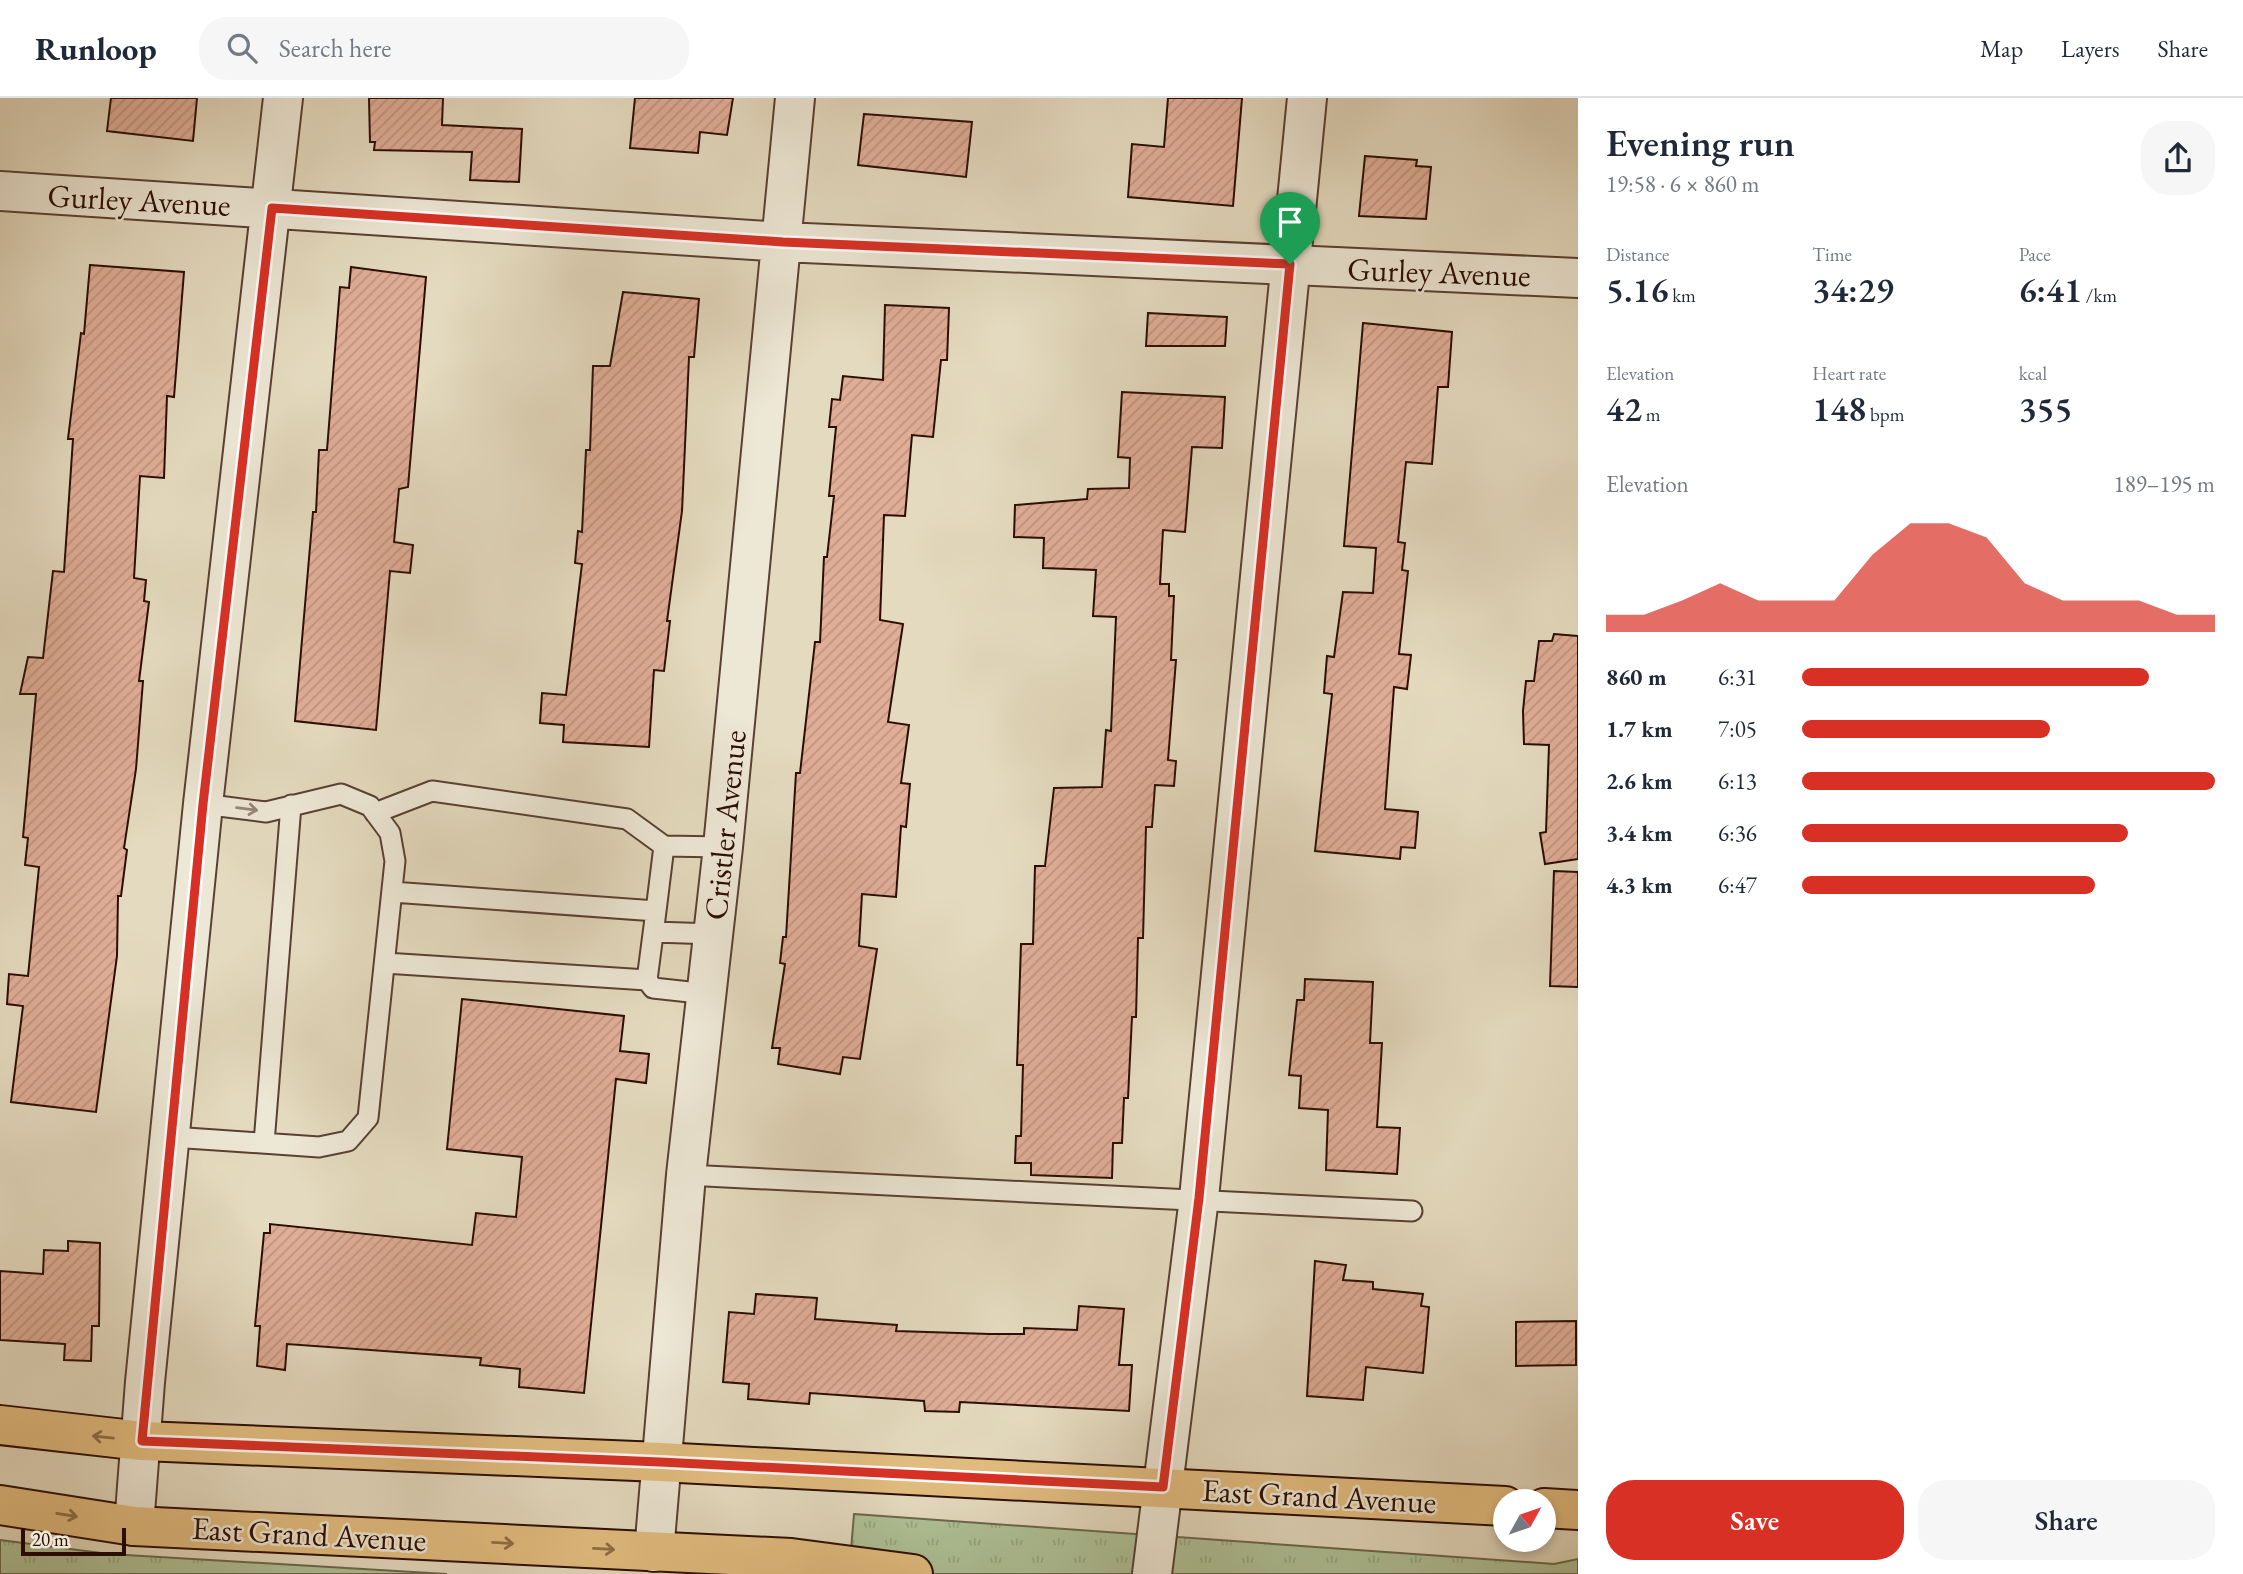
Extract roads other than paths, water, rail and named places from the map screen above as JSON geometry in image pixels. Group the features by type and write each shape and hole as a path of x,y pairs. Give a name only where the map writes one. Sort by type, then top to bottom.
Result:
{"main road":[{"name":"East Grand Avenue","path":"0,1426 142,1441 660,1462 1493,1505"},
{"name":"East Grand Avenue","path":"0,1505 134,1526 791,1558 913,1574"},
{"path":"1556,1509 1578,1510"}],"street":[{"path":"134,1526 145,1382 172,1137 203,804 283,98"},
{"name":"Cristler Avenue","path":"654,1552 686,1175 723,847 795,98"},
{"path":"1152,1574 1199,1198 1307,98"},
{"name":"Gurley Avenue","path":"0,191 783,242 1578,278"}],"lane":[{"path":"375,813 432,791 627,819 664,846 723,847"},
{"path":"172,1137 319,1147 348,1141 368,1118 395,861 390,834 370,806 341,794 266,812 203,804"},
{"path":"264,1143 291,805"},
{"path":"664,846 647,980 653,988 708,994"},
{"path":"392,892 656,911"},
{"path":"654,932 714,934"},
{"path":"385,963 647,980"},
{"path":"686,1175 1199,1198 1412,1211"}]}
